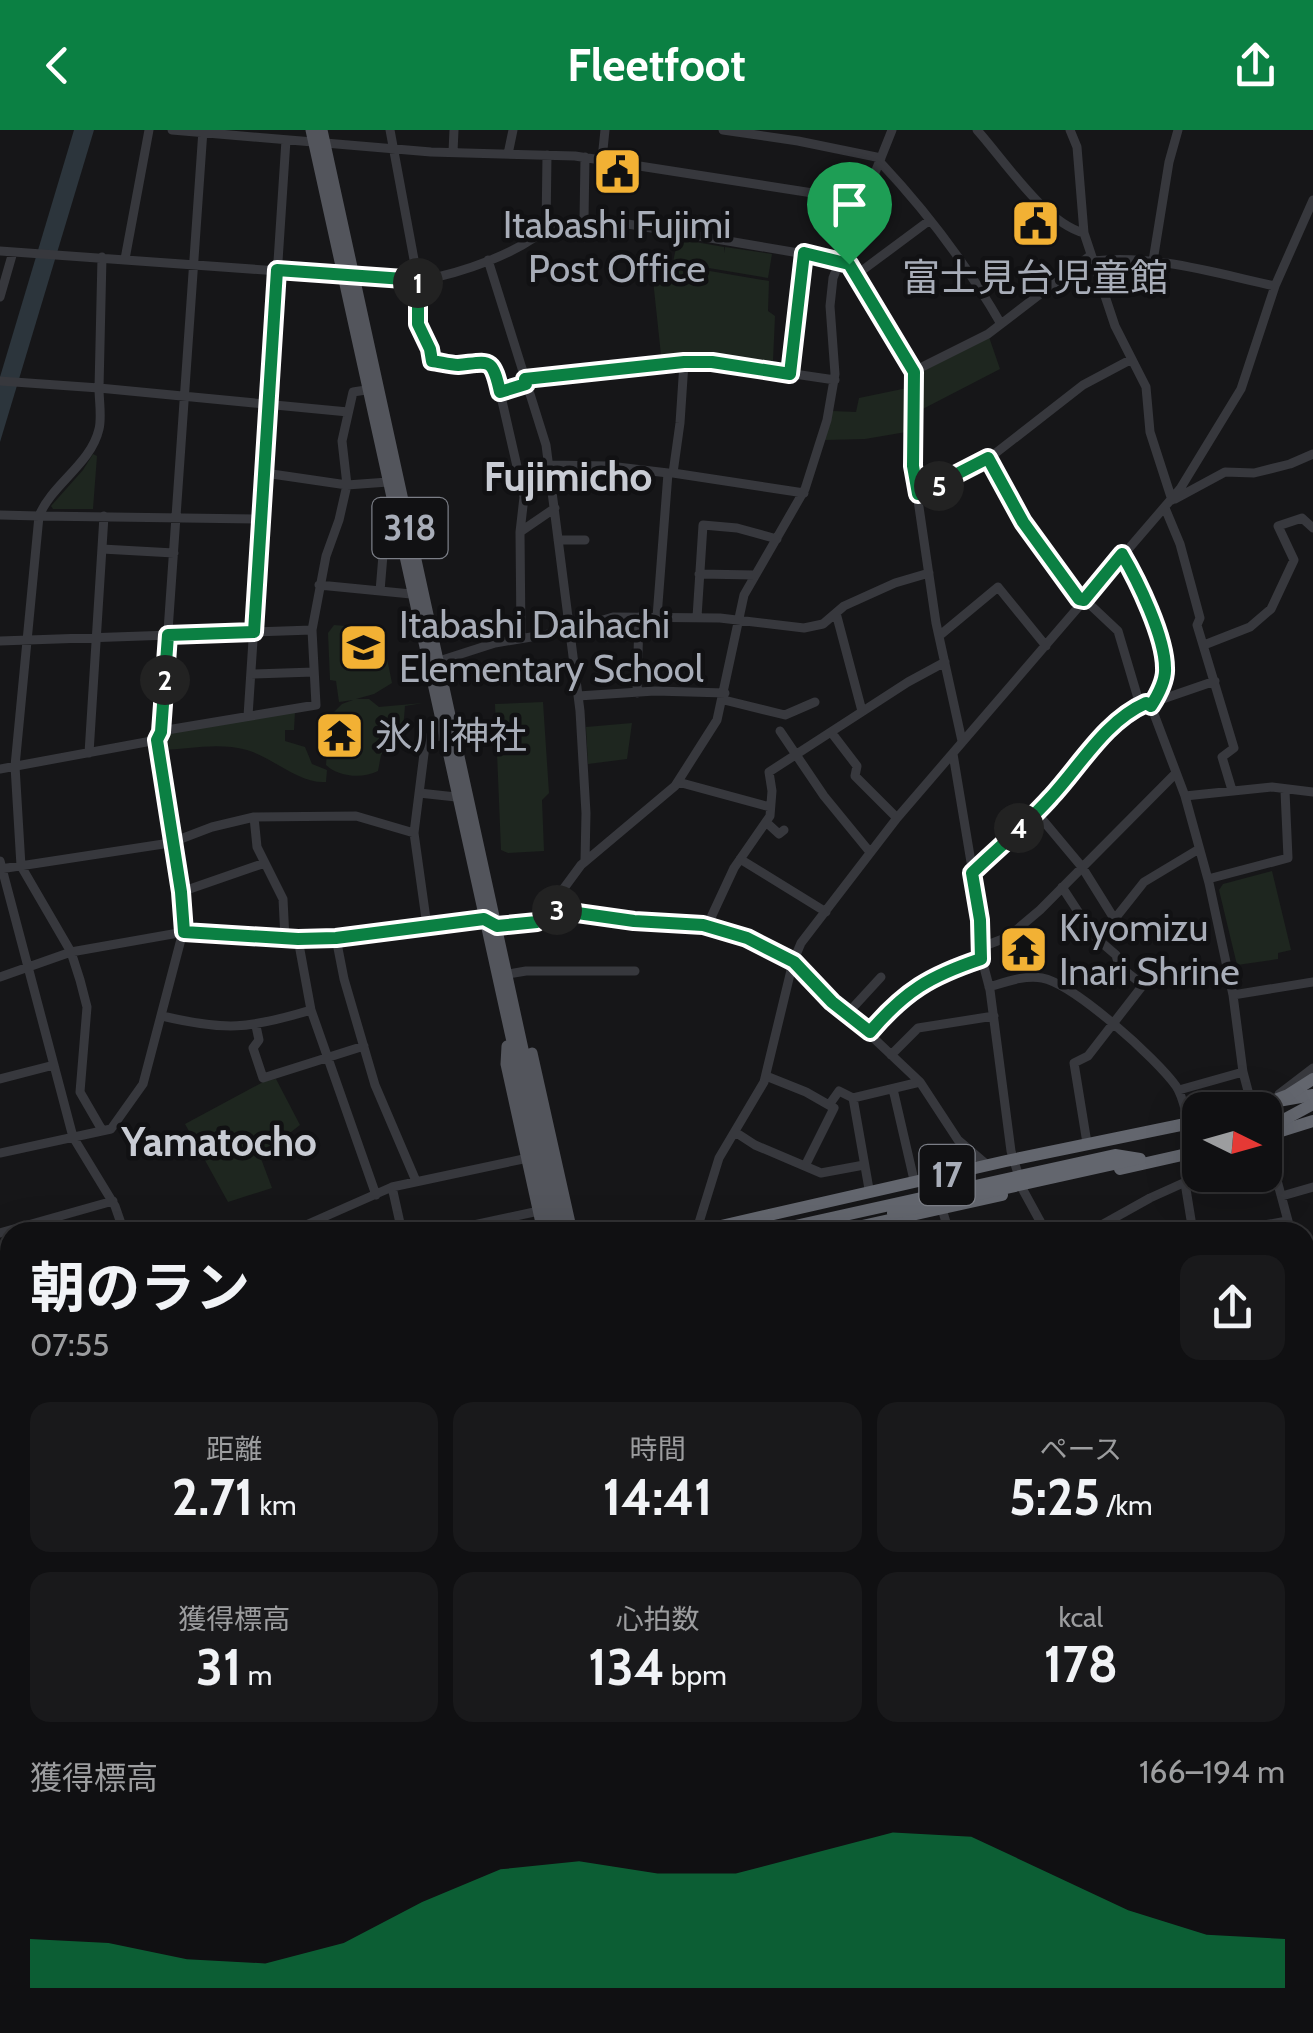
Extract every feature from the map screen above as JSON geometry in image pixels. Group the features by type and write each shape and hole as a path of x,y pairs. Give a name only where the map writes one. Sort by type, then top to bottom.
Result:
{"highway":[{"path":"1282,1097 1313,1079"},
{"path":"1282,1101 1313,1095"},
{"path":"1282,1123 1313,1104"},
{"path":"1282,1129 1313,1121"},
{"name":"17","path":"737,1222 1012,1158 1182,1124"},
{"path":"741,1222 1182,1124"},
{"path":"851,1222 1182,1152"},
{"name":"17","path":"893,1222 1020,1181 1110,1171 1182,1153"},
{"path":"813,1222 1115,1155 1140,1158"},
{"path":"917,1179 942,1189 1009,1175 1020,1181"}],"main road":[{"name":"318","path":"318,136 508,974 552,1222"},
{"name":"318","path":"348,275 366,390 508,1030 560,1222"},
{"path":"516,1012 532,1054 570,1222"},
{"path":"508,1030 506,1064 542,1222"}],"street":[{"path":"125,260 149,130"},
{"path":"172,130 286,140 318,136 394,149 585,157 864,201"},
{"path":"390,130 418,280 418,324 432,361 455,365 477,360 488,363 496,375 524,497 520,532 522,637"},
{"path":"454,130 454,152"},
{"path":"508,154 512,130"},
{"path":"602,159 605,130"},
{"path":"723,130 798,141 881,160 975,278 1000,324"},
{"path":"0,977 70,952 184,932 336,938 484,919 497,926 537,922 585,861 678,782 714,728 744,595 804,493 828,420 835,380 832,287 892,130"},
{"path":"977,130 1046,209 1068,229 1084,233"},
{"path":"1070,130 1077,146 1084,233 1130,360 1146,387 1150,432 1200,618 1197,625 1234,748 1222,756 1232,790"},
{"path":"1153,260 1178,130"},
{"path":"0,1153 112,1129 143,1084 184,932 159,736 203,131"},
{"path":"248,716 286,140"},
{"path":"546,229 547,155"},
{"path":"584,220 585,157"},
{"path":"702,1222 719,1158 766,1076 801,943 869,851 1168,504 1241,389 1275,286 1313,200"},
{"path":"0,251 418,280 488,260 537,239 551,223 584,220 804,253 849,264 914,372 913,466 939,636 962,741"},
{"path":"856,275 930,220"},
{"path":"0,297 13,252"},
{"path":"790,374 804,253"},
{"path":"102,257 99,430 83,459 44,504 39,516 15,766 21,866 70,952 87,1007 80,1092 102,1130"},
{"path":"914,372 1000,324 1092,258 1153,260 1275,286"},
{"path":"488,260 536,408 549,465 578,696 585,861"},
{"path":"918,494 988,458 1083,385 1130,360"},
{"path":"500,392 526,381 684,362 712,362 835,380"},
{"path":"657,618 684,362"},
{"path":"0,381 348,412"},
{"path":"0,769 316,705 312,630 347,485 342,441 352,392 366,390"},
{"path":"1168,504 1224,472 1254,473 1313,454"},
{"path":"988,458 1041,550 1079,599 1118,632 1148,704 1185,796 1208,880 1233,995 1243,1072 1250,1092"},
{"path":"549,465 609,466 804,493"},
{"path":"265,472 347,485 388,482"},
{"path":"520,532 555,508"},
{"path":"0,515 261,519"},
{"path":"89,753 104,516"},
{"path":"1204,645 1250,627 1271,610 1294,560 1278,526 1302,518 1313,528"},
{"path":"697,617 704,524 777,539"},
{"path":"380,591 385,531 397,528"},
{"path":"558,540 585,540"},
{"path":"102,549 174,554"},
{"path":"972,873 1036,812 1086,754 1148,704 1164,678 1166,666 1147,601 1122,554"},
{"path":"439,661 613,617 697,617 804,628 823,624 836,612 895,582 929,573"},
{"path":"699,574 755,575"},
{"path":"320,585 411,594"},
{"path":"939,636 998,586 1046,646"},
{"path":"836,612 862,712"},
{"path":"637,692 639,617"},
{"path":"0,641 312,630"},
{"path":"707,926 740,859 766,822 770,807 769,772 945,662"},
{"path":"250,674 314,672"},
{"path":"1148,704 1215,681"},
{"path":"578,696 637,692 724,696 784,715 815,702"},
{"path":"780,730 824,796 869,851"},
{"path":"830,732 857,766 855,776 897,818"},
{"path":"428,926 414,833 426,738 443,736"},
{"path":"953,754 1012,1158 1041,1222"},
{"path":"870,1032 915,987 981,955 1020,928 1176,773"},
{"path":"678,782 770,807"},
{"path":"1185,796 1272,788 1313,792"},
{"path":"1208,880 1288,858 1285,791"},
{"path":"419,793 456,797"},
{"path":"1036,812 1082,867 1115,920"},
{"path":"120,1222 73,1136 1,866 173,842 212,826 254,817 356,816 414,833"},
{"path":"254,817 257,847 283,899 285,938"},
{"path":"766,822 779,834 784,830"},
{"path":"1098,940 1144,882 1199,849"},
{"path":"740,859 826,912"},
{"path":"181,892 265,863"},
{"path":"1062,887 1098,940 1116,956 1119,966 1144,985 1088,1056 1074,1064 1086,1143"},
{"path":"549,909 707,926 747,938 794,962 920,1082 958,1140 986,1164"},
{"path":"336,938 375,1086 416,1180"},
{"path":"298,939 311,1010 376,1195"},
{"path":"508,974 635,971"},
{"path":"847,1014 882,977"},
{"path":"989,987 1025,977 1043,978 1071,993 1135,1043 1182,1095"},
{"path":"1233,995 1313,982"},
{"path":"162,1016 198,1025 256,1026 311,1010"},
{"path":"892,1055 918,1028 994,1016"},
{"path":"256,1026 260,1040 254,1048 264,1078 364,1046"},
{"path":"0,1079 54,1065"},
{"path":"1276,1092 1313,1068"},
{"path":"1179,1090 1243,1072"},
{"path":"766,1076 834,1108 805,1166"},
{"path":"829,1105 839,1091 853,1098 920,1082"},
{"path":"893,1089 917,1179"},
{"path":"853,1098 869,1190"},
{"path":"734,1132 821,1173 864,1165"},
{"path":"313,1222 392,1187 528,1158"},
{"path":"1107,1222 1182,1183"},
{"path":"392,1187 400,1222"},
{"path":"1282,1196 1313,1187"},
{"path":"1187,1192 1191,1222"},
{"path":"1281,1192 1287,1221 1281,1222"},
{"path":"38,1222 112,1201"},
{"path":"942,1209 946,1222"},
{"path":"488,1222 539,1211"}],"shaded area":[{"path":"74,130 94,130 0,442 0,377"},
{"path":"678,239 724,247 724,253 725,247 772,254 768,278 673,262"},
{"path":"651,261 769,281 768,311 775,316 773,361 706,353 661,355"},
{"path":"988,334 1000,369 915,413 914,371"},
{"path":"912,387 912,431 865,439 824,440 832,411 856,412 859,398"},
{"path":"93,454 97,456 93,509 53,509 51,506"},
{"path":"334,625 381,629 392,683 356,699 369,699 379,707 423,703 405,706 402,742 421,748 388,744 378,771 365,775 351,776 326,765 327,752 333,745 355,749 356,735 344,731 331,715 353,700 339,702 336,681 330,680 328,633"},
{"path":"543,702 549,793 542,800 544,851 508,853 501,850 495,704"},
{"path":"295,711 294,730 285,730 285,741 305,747 312,764 327,770 326,782 306,779 256,753 236,748 161,750 164,734"},
{"path":"632,723 627,759 588,764 586,727"},
{"path":"1272,871 1291,950 1278,953 1278,959 1237,965 1219,890 1223,884"},
{"path":"276,1079 300,1125 260,1156 272,1188 228,1202 185,1124 265,1081"}],"place":[{"name":"Itabashi Fujimi Post Office","path":"617,171"},
{"name":"富士見台児童館","path":"1035,224"},
{"name":"Itabashi Daihachi Elementary School","path":"364,647"},
{"name":"氷川神社","path":"340,736"},
{"name":"Kiyomizu Inari Shrine","path":"1024,950"}],"district":[{"name":"Fujimicho","path":"568,477"},
{"name":"Yamatocho","path":"219,1142"}],"route":[{"path":"804,253 849,264 914,372 913,466 918,494 988,458 1041,550 1079,599 1084,600 1122,554 1147,601 1166,666 1151,706 1146,703 1132,709 1074,766 1052,797 972,873 980,920 981,959 915,987 870,1032 832,1002 794,962 747,938 703,925 634,921 549,909 537,922 497,926 484,919 336,938 184,932 186,924 157,740 161,732 168,635 254,632 277,270 418,280 418,324 432,361 455,365 477,360 488,363 500,392 526,384 525,379 684,362 712,362 790,374 804,253"}]}
